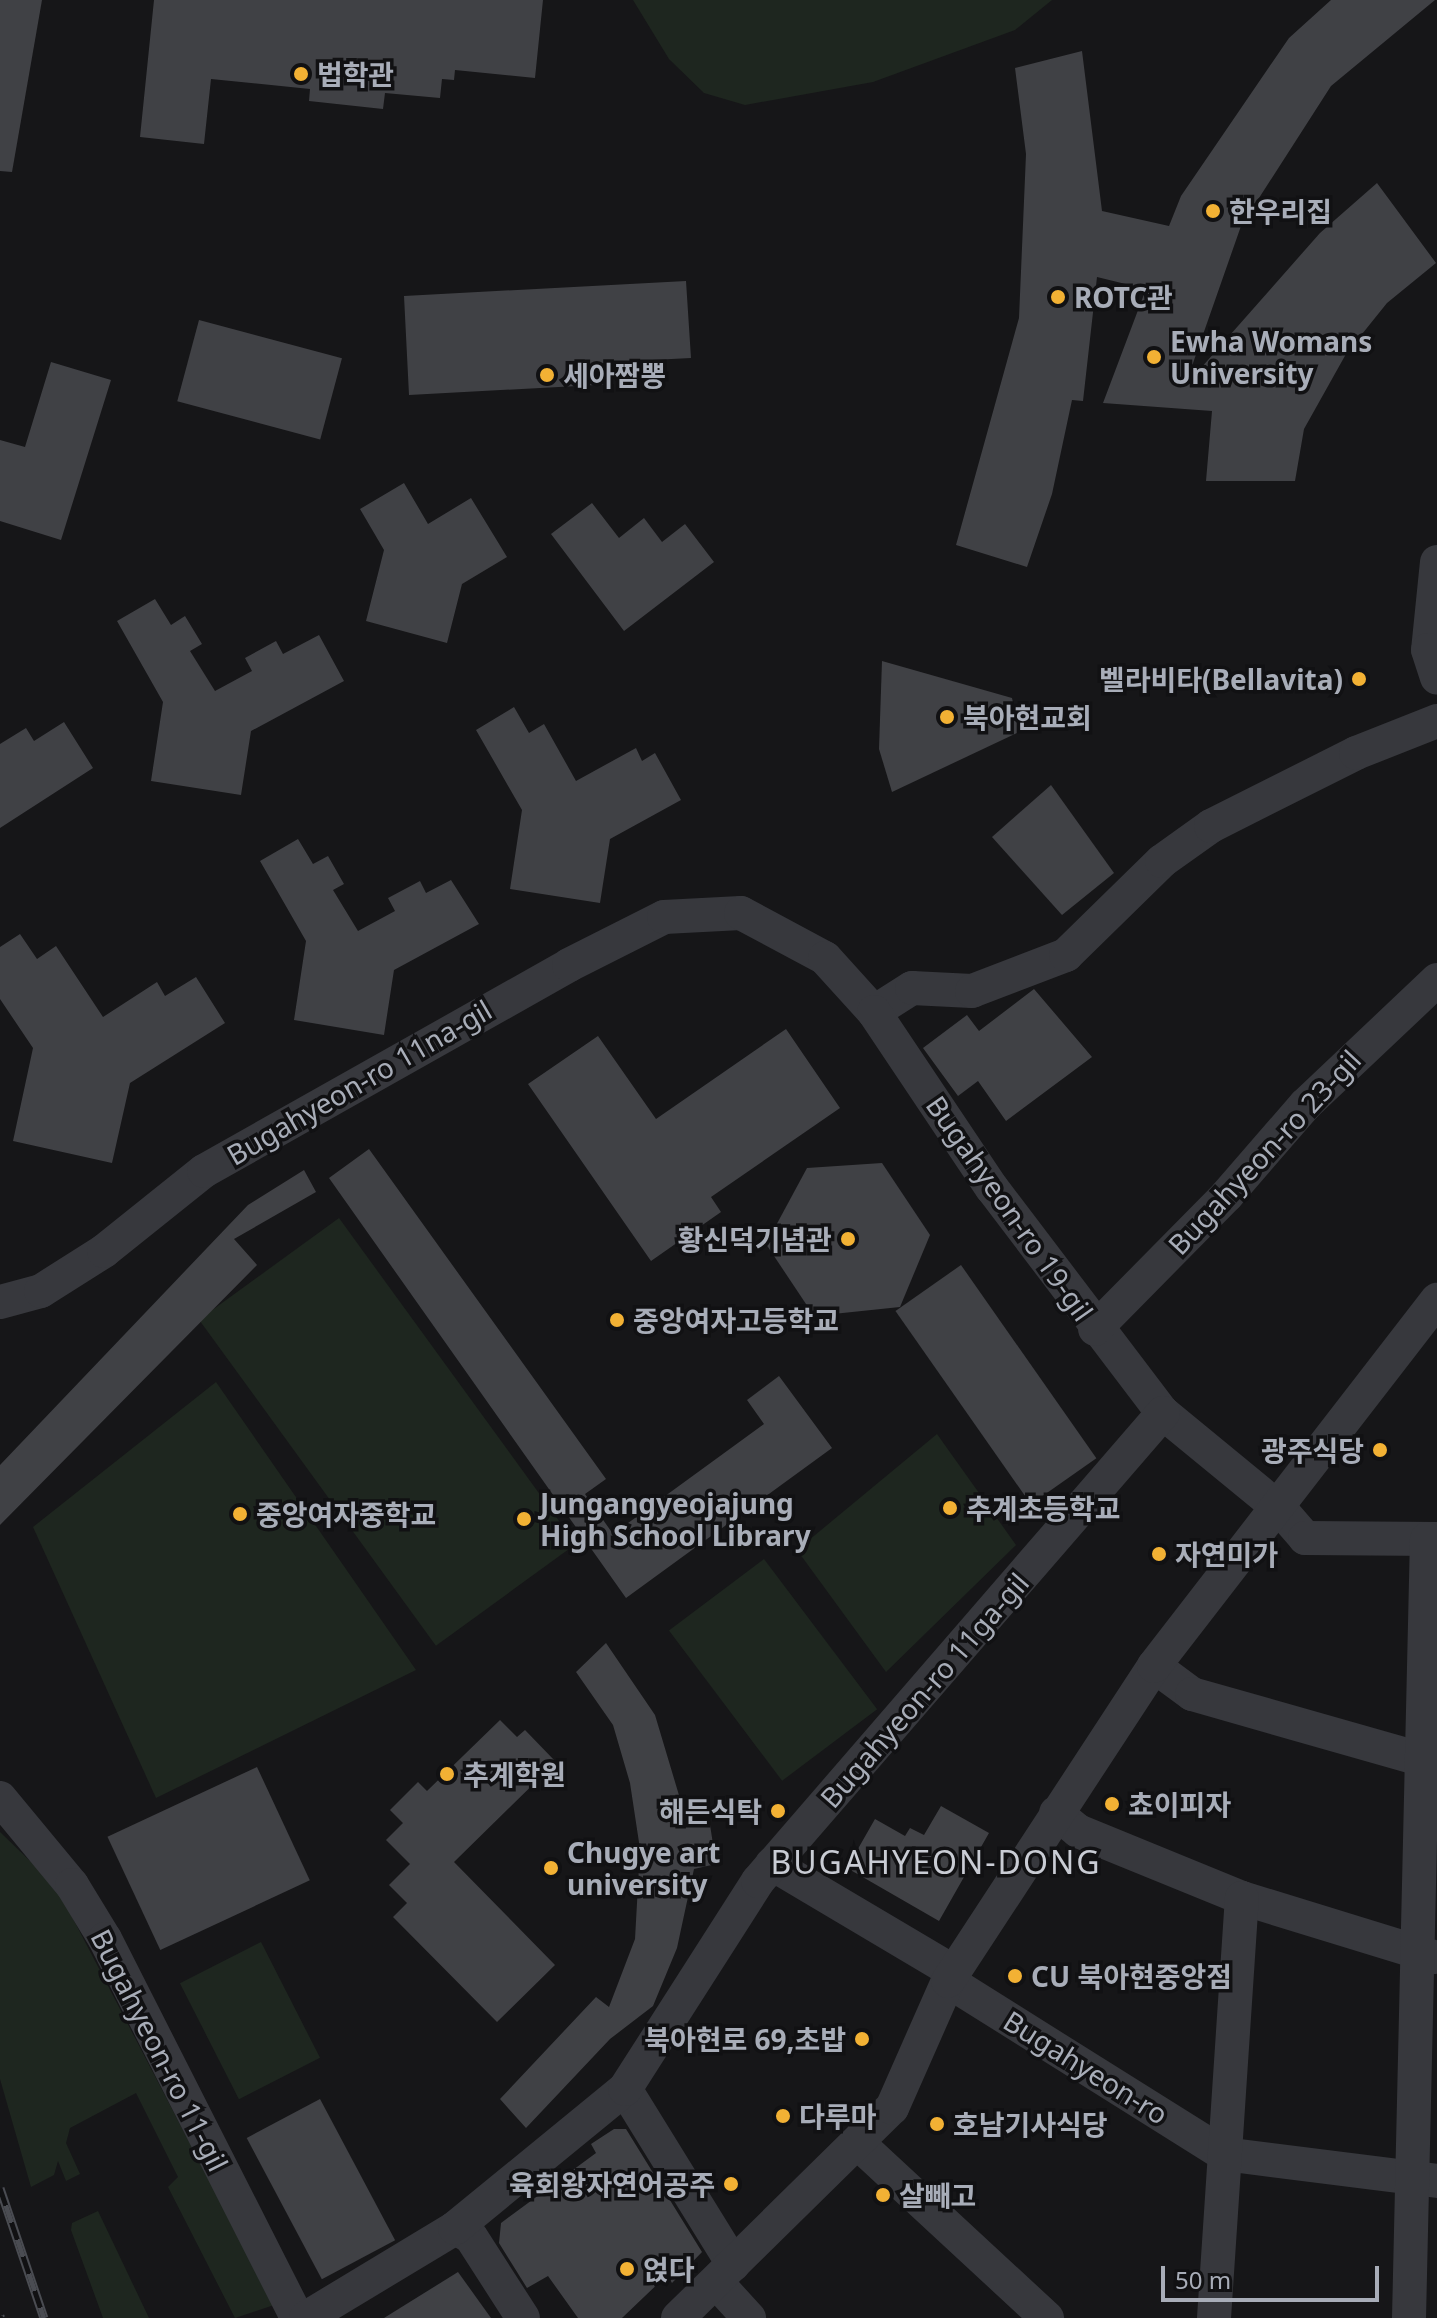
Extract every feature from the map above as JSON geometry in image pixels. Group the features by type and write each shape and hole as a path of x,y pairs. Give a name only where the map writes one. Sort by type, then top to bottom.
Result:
{"street":[{"path":"1437,562 1428,650 1437,678"},
{"path":"874,1012 912,988 972,991 1066,955 1162,861 1211,826 1356,753 1437,721"},
{"name":"Bugahyeon-ro 19-gil","path":"741,913 825,958 874,1012 1095,1329 1163,1413 1280,1509"},
{"name":"Bugahyeon-ro 11na-gil","path":"0,1302 41,1291 104,1251 204,1171 569,965 664,917 741,913"},
{"name":"Bugahyeon-ro 23-gil","path":"1095,1329 1227,1195 1305,1105 1437,980"},
{"path":"678,2318 798,2196 860,2145 892,2108 951,1976 1154,1666 1280,1509 1437,1300"},
{"name":"Bugahyeon-ro 11ga-gil","path":"306,2318 455,2228 625,2089 772,1864 1163,1413"},
{"path":"1280,1509 1305,1538 1432,1539 1424,2180 1409,2318"},
{"path":"1154,1666 1192,1694 1431,1764"},
{"name":"Bugahyeon-ro 11-gil","path":"0,1798 72,1885 105,1939 297,2318"},
{"path":"1056,1813 1078,1831 1242,1898 1426,1957"},
{"name":"Bugahyeon-ro","path":"772,1864 1224,2154"},
{"path":"1214,2318 1242,1898"},
{"path":"625,2089 749,2318"},
{"path":"860,2145 1047,2318"},
{"path":"1224,2154 1424,2180"},
{"path":"455,2228 471,2237 523,2318"}],"shaded area":[{"path":"633,0 1052,0 1015,30 873,82 745,105 704,93 669,59"},
{"path":"339,1218 576,1544 436,1646 199,1320"},
{"path":"216,1382 416,1670 156,1798 33,1527"},
{"path":"937,1434 1016,1545 886,1672 797,1550"},
{"path":"764,1559 877,1709 782,1781 669,1631"},
{"path":"0,1832 56,1886 274,2305 235,2318 168,2187 178,2177 136,2093 70,2128 66,2143 80,2174 66,2181 58,2161 54,2175 31,2187 0,2079"},
{"path":"261,1942 320,2058 239,2099 180,1983"},
{"path":"98,2211 149,2318 103,2318 71,2230 72,2223"}],"building":[{"path":"0,0 42,0 12,172 0,171"},
{"name":"법학관","path":"154,0 543,0 535,78 455,70 454,80 442,79 440,98 385,93 383,109 309,101 310,89 211,79 204,144 140,137"},
{"path":"1331,0 1435,0 1331,86 1241,226 1185,386 1320,233 1377,183 1436,263 1387,303 1346,354 1304,429 1295,481 1206,481 1212,411 1103,403 1146,289 1097,277 1083,401 1072,400 1052,494 1027,567 956,545 1019,318 1026,154 1015,68 1082,51 1102,211 1169,226 1181,196 1289,38"},
{"path":"686,281 691,358 613,362 614,384 409,395 404,296"},
{"path":"199,320 342,358 320,439 177,401"},
{"path":"51,362 111,380 61,540 0,521 0,440 25,447"},
{"path":"404,483 428,524 471,498 507,557 462,584 447,643 366,621 384,550 360,509"},
{"path":"592,503 619,538 644,518 662,542 685,524 714,562 624,631 551,534"},
{"path":"155,599 171,625 185,616 202,644 190,651 215,691 252,671 245,658 276,641 283,654 319,635 344,681 251,731 241,795 151,781 163,702 117,621"},
{"name":"북아현교회","path":"882,661 1012,698 1019,732 892,792 879,749"},
{"path":"514,707 529,733 544,724 576,781 636,748 642,761 655,753 681,800 610,839 600,903 510,889 522,810 476,730"},
{"path":"64,722 93,768 0,828 0,744 26,728 34,741"},
{"path":"1051,785 1114,873 1062,915 992,837"},
{"path":"298,839 313,864 328,856 344,884 333,890 358,931 395,911 388,898 420,881 426,893 451,880 479,924 394,970 384,1035 294,1020 306,941 260,861"},
{"path":"20,934 37,959 56,946 103,1017 157,982 165,996 196,977 225,1023 130,1083 112,1163 13,1141 33,1048 0,999 0,947"},
{"path":"1034,989 1092,1057 1006,1121 978,1081 958,1096 923,1048 967,1015 979,1031"},
{"path":"786,1029 840,1108 711,1197 721,1212 651,1261 528,1084 598,1036 656,1119"},
{"path":"369,1149 606,1479 585,1494 613,1534 764,1424 747,1400 779,1376 832,1448 626,1598 329,1178"},
{"name":"황신덕기념관","path":"882,1163 930,1235 900,1307 814,1316 766,1244 807,1168"},
{"path":"304,1170 316,1192 234,1239 257,1265 0,1525 0,1465 248,1205"},
{"name":"추계초등학교","path":"961,1265 1096,1458 1031,1504 895,1311"},
{"path":"606,1643 655,1715 687,1822 709,1818 716,1864 694,1869 677,1948 653,2006 610,2039 526,2128 500,2099 596,1997 609,2007 635,1939 640,1849 630,1783 613,1725 576,1672"},
{"path":"500,1720 517,1737 525,1730 556,1762 454,1862 555,1965 497,2022 393,1917 407,1903 389,1885 410,1864 386,1840 403,1823 390,1810 418,1782 427,1791"},
{"path":"257,1767 310,1880 160,1950 107,1837"},
{"path":"941,1806 989,1833 939,1921 847,1868 875,1819 905,1836 910,1828 924,1835"},
{"path":"320,2099 395,2240 322,2279 247,2138"},
{"path":"614,2129 626,2129 702,2252 672,2283 667,2275 622,2318 578,2318 548,2276 527,2288 499,2243 501,2223 596,2153 591,2144"},
{"path":"458,2272 491,2318 384,2318"}],"railway":[{"path":"0,2188 44,2318"}],"place":[{"name":"법학관","path":"301,74"},
{"name":"한우리집","path":"1213,211"},
{"name":"ROTC관","path":"1058,297"},
{"name":"Ewha Womans University","path":"1154,357"},
{"name":"세아짬뽕","path":"547,375"},
{"name":"벨라비타(Bellavita)","path":"1359,679"},
{"name":"북아현교회","path":"947,717"},
{"name":"황신덕기념관","path":"848,1239"},
{"name":"중앙여자고등학교","path":"617,1320"},
{"name":"광주식당","path":"1380,1450"},
{"name":"추계초등학교","path":"950,1508"},
{"name":"중앙여자중학교","path":"240,1514"},
{"name":"Jungangyeojajung High School Library","path":"524,1519"},
{"name":"자연미가","path":"1159,1554"},
{"name":"추계학원","path":"447,1774"},
{"name":"쵸이피자","path":"1112,1804"},
{"name":"해든식탁","path":"778,1811"},
{"name":"Chugye art university","path":"551,1868"},
{"name":"CU 북아현중앙점","path":"1015,1976"},
{"name":"북아현로 69,초밥","path":"862,2039"},
{"name":"다루마","path":"783,2116"},
{"name":"호남기사식당","path":"937,2124"},
{"name":"육회왕자연어공주","path":"731,2184"},
{"name":"살빼고","path":"883,2195"},
{"name":"얹다","path":"627,2269"}],"district":[{"name":"BUGAHYEON-DONG","path":"936,1862"}]}
